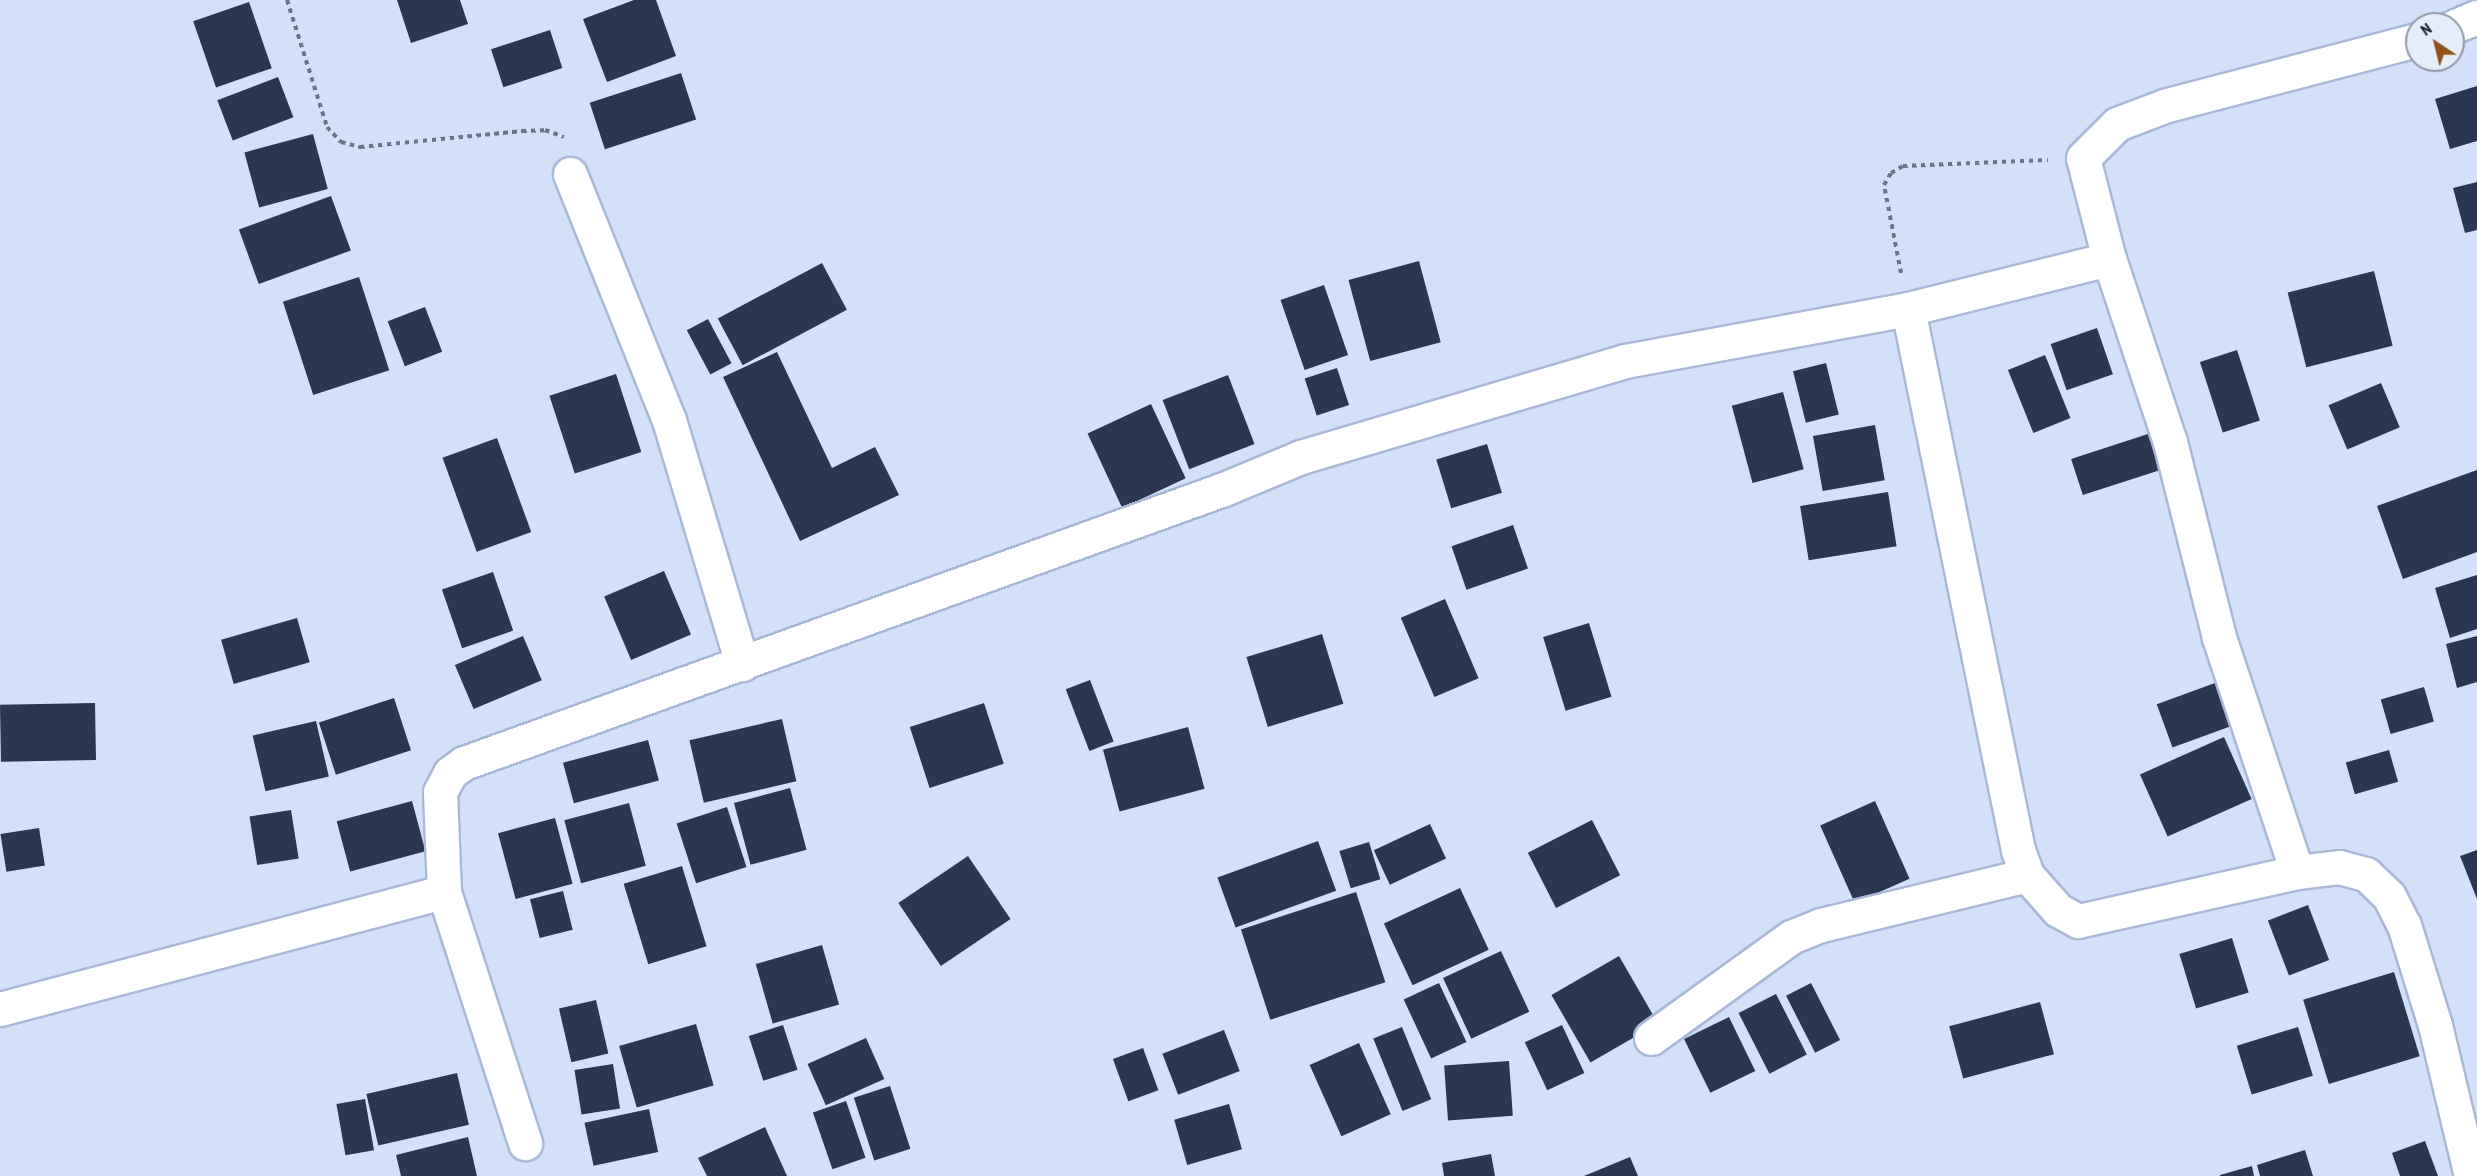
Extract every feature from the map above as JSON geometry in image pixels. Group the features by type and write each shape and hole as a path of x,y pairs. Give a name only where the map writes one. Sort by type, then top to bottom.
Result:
{"street":[{"path":"2298,872 2219,637 2158,403 2109,259 2083,158 2117,124 2168,105 2405,43"},
{"path":"570,174 669,420 742,664"},
{"path":"525,1143 444,892 440,792 450,773 465,763 1224,489 1301,458 1473,403 1624,361 1908,309 2109,259"},
{"path":"1908,309 2018,850 2027,875 2058,910 2079,921 2298,872 2348,869 2366,874 2389,896 2404,925 2434,1025 2471,1176"},
{"path":"1651,1038 1791,937 1821,925 2027,875"},
{"path":"0,1010 444,892"}],"path":[{"path":"287,0 327,127 341,142 360,147 545,130 568,138 570,174"},
{"path":"1908,309 1884,185 1891,173 1903,166 2083,158"}],"building":[{"path":"397,0 460,0 468,24 411,43"},
{"path":"634,0 656,0 676,56 607,82 583,19"},
{"path":"249,2 272,68 216,87 193,21"},
{"path":"550,30 562,68 503,87 491,49"},
{"path":"681,73 696,120 605,149 590,103"},
{"path":"278,77 293,117 233,140 217,100"},
{"path":"2477,86 2477,141 2450,149 2435,99"},
{"path":"313,134 328,189 259,207 244,152"},
{"path":"2477,182 2477,230 2465,233 2453,188"},
{"path":"331,196 351,251 259,284 239,230"},
{"path":"1419,261 1441,342 1370,361 1348,280"},
{"path":"822,263 847,310 743,365 718,318"},
{"path":"2374,271 2393,346 2306,367 2288,293"},
{"path":"359,277 389,370 313,395 283,302"},
{"path":"1324,285 1348,355 1305,370 1281,300"},
{"path":"425,307 442,352 405,366 388,321"},
{"path":"708,319 731,363 710,374 687,330"},
{"path":"2097,328 2113,374 2067,390 2051,344"},
{"path":"2237,350 2260,420 2223,432 2200,362"},
{"path":"777,352 832,468 875,447 899,495 800,541 723,377"},
{"path":"2045,355 2070,418 2033,433 2008,370"},
{"path":"1826,363 1839,414 1806,423 1793,371"},
{"path":"1337,368 1349,405 1317,416 1305,379"},
{"path":"616,374 641,452 575,474 549,396"},
{"path":"1228,375 1255,444 1189,469 1163,400"},
{"path":"2381,383 2400,427 2347,449 2329,405"},
{"path":"1783,392 1804,469 1753,483 1732,406"},
{"path":"1151,404 1186,478 1122,508 1088,434"},
{"path":"1875,425 1885,480 1823,491 1813,436"},
{"path":"2151,433 2163,469 2083,495 2071,459"},
{"path":"497,438 531,532 477,552 442,458"},
{"path":"1487,444 1502,493 1451,508 1436,459"},
{"path":"2477,470 2477,552 2403,579 2377,506"},
{"path":"1888,492 1897,546 1809,560 1800,506"},
{"path":"1513,525 1528,568 1467,590 1452,546"},
{"path":"664,571 691,635 631,660 604,596"},
{"path":"493,572 513,631 462,648 442,590"},
{"path":"2477,575 2477,629 2450,638 2435,588"},
{"path":"1445,599 1479,678 1434,697 1401,618"},
{"path":"297,618 310,662 234,684 221,640"},
{"path":"1589,623 1612,697 1566,711 1543,637"},
{"path":"1322,634 1343,704 1268,727 1246,657"},
{"path":"523,636 542,680 474,709 455,665"},
{"path":"2477,636 2477,682 2457,688 2446,644"},
{"path":"1090,680 1114,742 1089,751 1066,689"},
{"path":"2215,683 2231,726 2172,747 2157,704"},
{"path":"2424,687 2434,722 2391,734 2381,699"},
{"path":"394,698 411,750 336,775 319,722"},
{"path":"95,703 96,760 1,762 0,705"},
{"path":"984,703 1004,764 930,788 910,727"},
{"path":"782,719 796,781 704,803 689,740"},
{"path":"316,721 329,777 265,791 253,736"},
{"path":"1188,727 1205,789 1120,812 1103,750"},
{"path":"2224,737 2252,799 2168,837 2140,774"},
{"path":"648,740 659,781 574,803 563,763"},
{"path":"2389,750 2398,782 2355,794 2346,762"},
{"path":"790,788 807,850 751,865 734,803"},
{"path":"412,801 425,851 350,871 337,821"},
{"path":"1875,801 1910,879 1855,903 1820,825"},
{"path":"629,803 646,866 581,883 564,820"},
{"path":"727,807 746,867 696,883 677,823"},
{"path":"291,810 299,858 257,865 250,817"},
{"path":"555,818 573,884 516,899 498,833"},
{"path":"1592,820 1620,875 1556,908 1528,853"},
{"path":"1430,824 1446,858 1390,885 1374,850"},
{"path":"39,828 45,866 6,872 0,834"},
{"path":"1318,841 1336,891 1236,927 1217,878"},
{"path":"1369,842 1380,879 1351,888 1339,851"},
{"path":"2477,850 2477,899 2460,856"},
{"path":"968,856 1010,919 941,966 898,903"},
{"path":"682,866 707,946 648,964 624,884"},
{"path":"1460,888 1489,950 1413,985 1384,923"},
{"path":"563,891 573,930 540,938 530,899"},
{"path":"1356,892 1385,982 1270,1020 1241,929"},
{"path":"2308,905 2329,960 2289,975 2268,920"},
{"path":"2232,938 2249,993 2196,1009 2179,954"},
{"path":"822,945 839,1005 773,1024 756,964"},
{"path":"1501,951 1529,1012 1471,1039 1443,978"},
{"path":"1619,956 1658,1024 1590,1063 1551,995"},
{"path":"2394,972 2420,1056 2329,1084 2303,1000"},
{"path":"1439,983 1466,1042 1431,1058 1404,999"},
{"path":"1811,983 1840,1040 1815,1053 1786,996"},
{"path":"1776,994 1807,1055 1769,1074 1739,1013"},
{"path":"596,1000 608,1054 571,1062 559,1009"},
{"path":"2040,1002 2054,1054 1963,1078 1949,1026"},
{"path":"1729,1017 1755,1071 1710,1093 1684,1039"},
{"path":"696,1024 714,1086 637,1108 619,1046"},
{"path":"783,1025 798,1070 763,1081 749,1036"},
{"path":"1562,1025 1584,1073 1547,1090 1525,1042"},
{"path":"1402,1027 1431,1099 1402,1111 1373,1039"},
{"path":"2298,1027 2313,1076 2252,1094 2237,1046"},
{"path":"1224,1030 1240,1071 1178,1095 1162,1054"},
{"path":"866,1038 884,1079 826,1105 808,1064"},
{"path":"1359,1043 1391,1114 1341,1136 1310,1065"},
{"path":"1143,1048 1158,1090 1128,1101 1113,1059"},
{"path":"1509,1061 1513,1116 1448,1120 1444,1066"},
{"path":"613,1064 620,1108 582,1115 574,1070"},
{"path":"457,1073 469,1125 378,1146 366,1094"},
{"path":"890,1086 910,1149 874,1161 854,1098"},
{"path":"365,1099 374,1150 345,1155 336,1104"},
{"path":"846,1101 866,1158 832,1169 813,1112"},
{"path":"1229,1104 1242,1149 1187,1165 1174,1120"},
{"path":"649,1109 658,1152 594,1166 584,1123"},
{"path":"765,1127 787,1176 707,1176 698,1158"},
{"path":"468,1137 477,1176 401,1176 396,1155"},
{"path":"2425,1141 2438,1176 2400,1176 2392,1153"},
{"path":"2305,1150 2313,1176 2260,1176 2257,1165"},
{"path":"1491,1154 1495,1176 1444,1176 1442,1163"},
{"path":"1630,1157 1638,1176 1584,1176"},
{"path":"2252,1166 2254,1176 2220,1176 2220,1175"}]}
